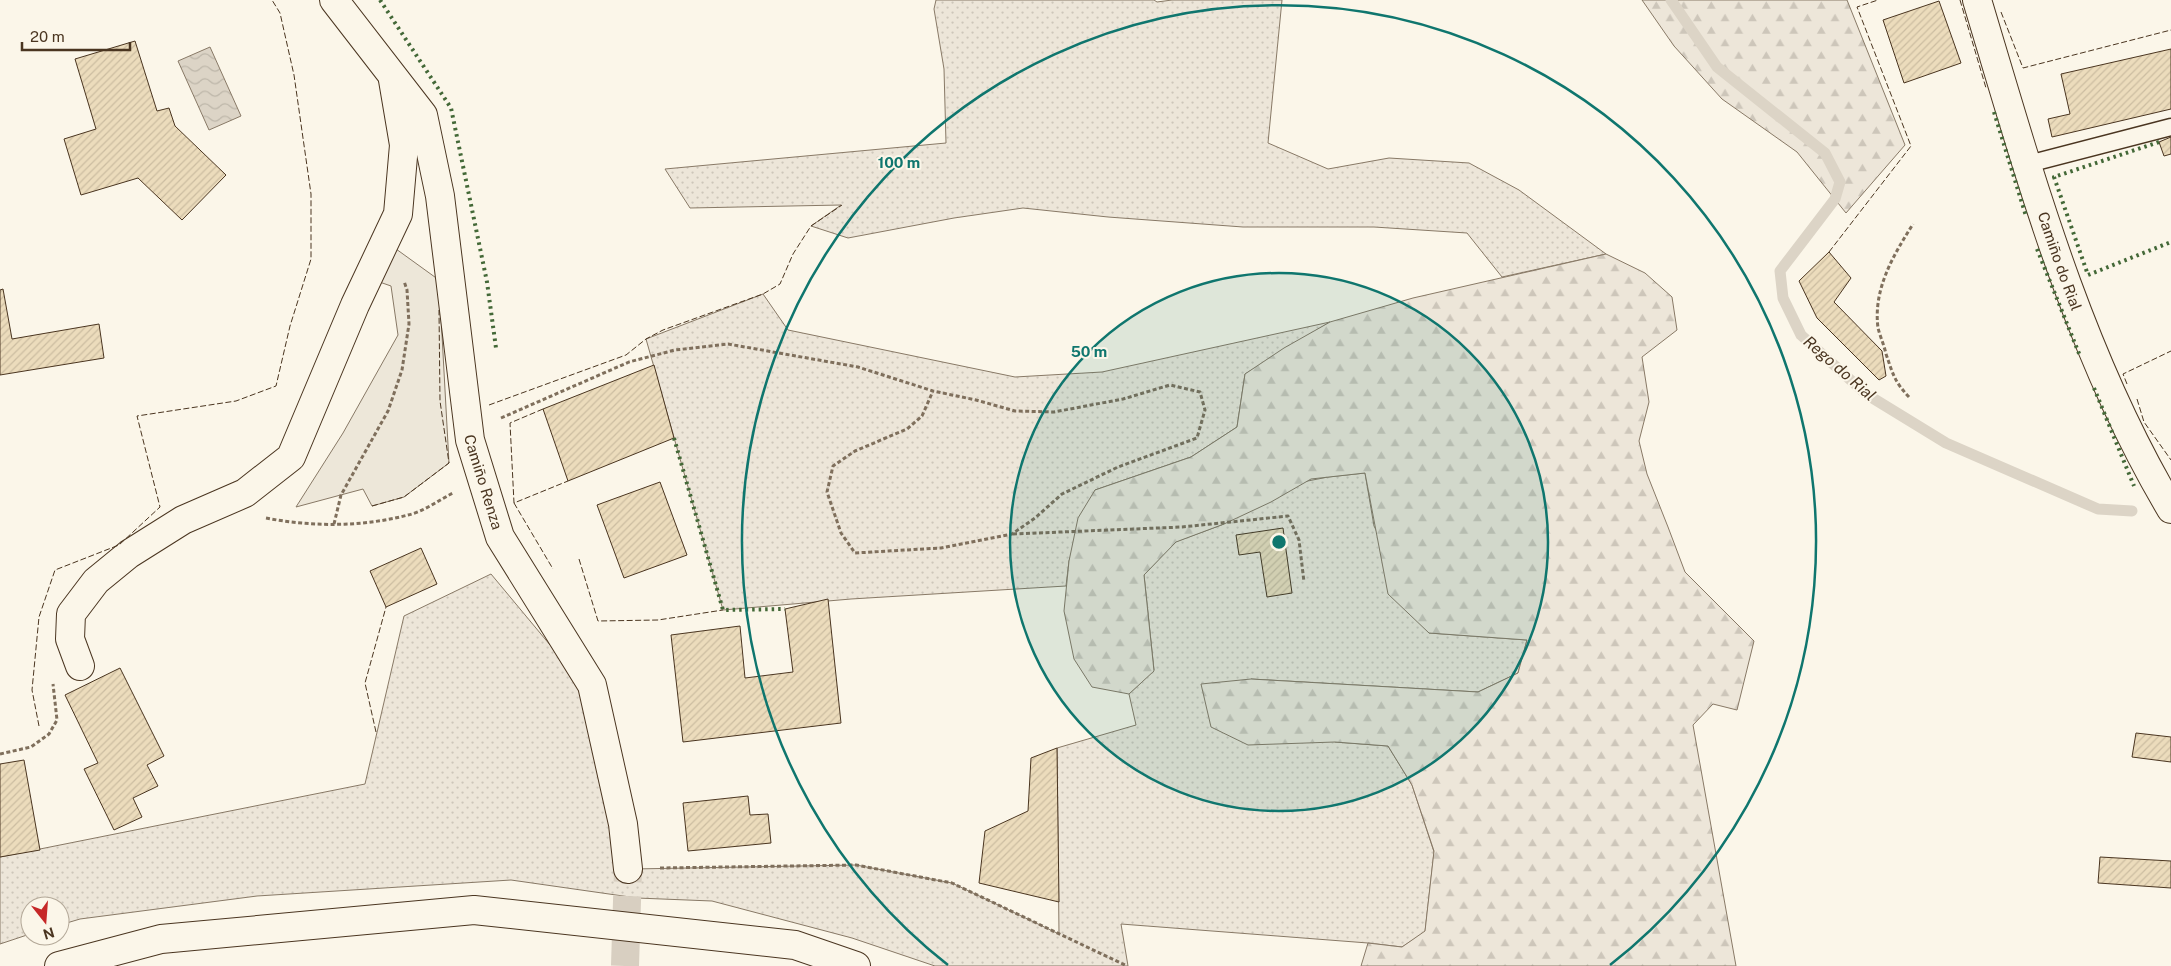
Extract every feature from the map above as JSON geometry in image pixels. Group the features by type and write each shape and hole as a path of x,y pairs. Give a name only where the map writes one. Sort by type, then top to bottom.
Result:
{"street":[{"name":"Camiño Renza","path":"334,0 423,115 440,196 470,440 500,537 592,684 623,824 628,869"},
{"name":"Camiño do Rial","path":"1977,0 2049,231 2101,371 2146,468 2171,509"},
{"name":"Camiño Renza","path":"80,666 70,640 71,614 96,581 130,554 183,520 245,493 291,456 355,305 398,214 404,145 393,76"},
{"path":"59,966 161,939 474,910 795,945 856,966"}],"lane":[{"path":"2028,164 2171,127"}],"path":[{"path":"1909,398 1896,383 1879,329 1878,308 1883,281 1892,259 1913,224"},
{"path":"334,524 341,495 388,411 402,370 409,324 407,290 398,267 378,256"},
{"path":"470,440 490,423 629,362 675,350 728,344 858,367 933,391 1015,411 1054,412 1123,399 1170,386 1200,392 1205,410 1197,438 1118,467 1062,494 1035,518 1012,534"},
{"path":"933,391 922,416 908,429 855,451 833,466 827,492 842,533 855,553 941,548 1012,534 1182,527 1288,516 1299,540 1304,582"},
{"path":"245,493 266,518 317,525 364,523 410,515 461,490 481,475"},
{"path":"0,754 31,747 48,734 57,720 53,688 58,661 70,640"},
{"path":"628,869 856,865 952,883 1126,966"}],"green space":[{"path":"936,0 1154,0 1157,2 1172,0 1282,0 1268,143 1328,169 1389,158 1469,163 1519,190 1606,254 1502,277 1467,233 1374,227 1243,227 1108,217 1023,208 954,218 848,238 811,226 841,205 690,208 665,169 946,143 944,69 934,9"},
{"path":"1642,0 1847,0 1905,145 1846,213 1797,152 1722,99 1674,46"},
{"path":"1606,254 1645,273 1672,297 1677,330 1642,357 1649,402 1639,441 1647,474 1685,572 1754,641 1737,710 1713,704 1693,725 1736,966 1361,966 1368,943 1402,947 1425,931 1434,851 1412,785 1388,746 1335,742 1248,745 1211,727 1201,684 1251,679 1478,692 1518,673 1527,640 1429,633 1388,594 1365,473 1311,479 1271,502 1224,524 1176,542 1144,575 1154,671 1129,694 1092,687 1074,659 1064,611 1069,561 1078,518 1095,490 1191,457 1237,427 1245,374 1284,348 1330,322 1413,298"},
{"path":"763,294 788,330 1015,377 1102,372 1330,322 1245,374 1237,427 1191,457 1095,490 1069,561 1066,586 851,599 723,610 646,339"},
{"path":"1365,473 1374,526 1429,633 1527,640 1518,673 1478,692 1251,679 1335,742 1388,746 1412,785 1434,852 1425,932 1402,947 1121,924 1128,966 935,966 852,938 712,901 637,898 511,880 257,896 80,919 70,922 70,896 20,896 20,937 0,944 0,857 365,784 404,616 491,574 580,681 632,869 856,865 952,883 1059,934 1057,748 1136,725 1129,694 1154,670 1144,575 1175,542 1224,524 1262,490 1328,477"}],"shaded area":[{"path":"385,241 439,280 449,463 404,497 372,506 363,489 296,507 343,433 398,335 391,286 368,278"}],"water":[{"path":"210,47 241,116 209,130 178,61"}],"building":[{"path":"1939,1 1961,63 1904,83 1883,20"},
{"path":"135,41 157,111 169,108 175,126 226,175 182,220 138,178 81,195 64,139 96,129 75,59"},
{"path":"2171,49 2171,109 2052,137 2048,119 2070,114 2061,74"},
{"path":"2171,137 2171,154 2164,156 2159,142"},
{"path":"1829,252 1851,278 1834,302 1882,351 1886,376 1879,380 1817,318 1799,281"},
{"path":"3,289 12,339 99,324 104,358 0,375 0,290"},
{"path":"654,365 674,438 568,481 543,409"},
{"path":"660,482 687,555 624,578 597,505"},
{"path":"1283,528 1292,593 1267,597 1260,552 1239,555 1236,535"},
{"path":"421,548 437,584 386,607 370,571"},
{"path":"828,599 841,723 683,742 671,635 740,626 745,678 793,672 785,609"},
{"path":"120,668 164,756 147,765 158,786 133,798 142,817 114,830 84,769 98,763 65,695"},
{"path":"2136,733 2171,737 2171,762 2132,757"},
{"path":"1057,748 1059,902 979,883 985,831 1028,811 1031,758"},
{"path":"24,760 40,850 0,857 0,764"},
{"path":"748,796 750,815 768,814 771,843 688,851 683,803"},
{"path":"2100,857 2171,861 2171,888 2098,883"}],"waterway":[{"name":"Rego do Rial","path":"1671,0 1717,67 1825,153 1840,182 1835,199 1780,271 1783,298 1801,335 1866,394 1946,443 2098,509 2132,511"}],"tunnel":[{"path":"625,966 628,869"}],"hedge":[{"path":"380,0 451,108 487,282 496,348"},
{"path":"1994,112 2026,216"},
{"path":"2159,142 2054,177 2088,275 2171,242"},
{"path":"2037,249 2080,356"},
{"path":"2094,388 2134,486"},
{"path":"674,438 723,610 785,609"}],"fence":[{"path":"39,726 32,690 39,617 55,570 119,545 160,507 137,416 236,401 276,386 290,326 311,259 311,194 294,75 280,13 272,0"},
{"path":"1829,252 1911,146 1857,7 1878,0"},
{"path":"1960,0 1986,88"},
{"path":"2001,12 2023,68 2171,30"},
{"path":"489,405 626,355 646,339 663,330 763,294 780,284 793,254 811,226 842,205"},
{"path":"372,506 404,497 449,463 440,401 439,310"},
{"path":"2127,384 2123,374 2171,351"},
{"path":"2137,399 2144,422 2171,460"},
{"path":"543,409 510,423 514,503 568,481"},
{"path":"514,503 553,569"},
{"path":"579,559 598,621 658,620 723,610"},
{"path":"376,732 365,683 386,607"}]}
